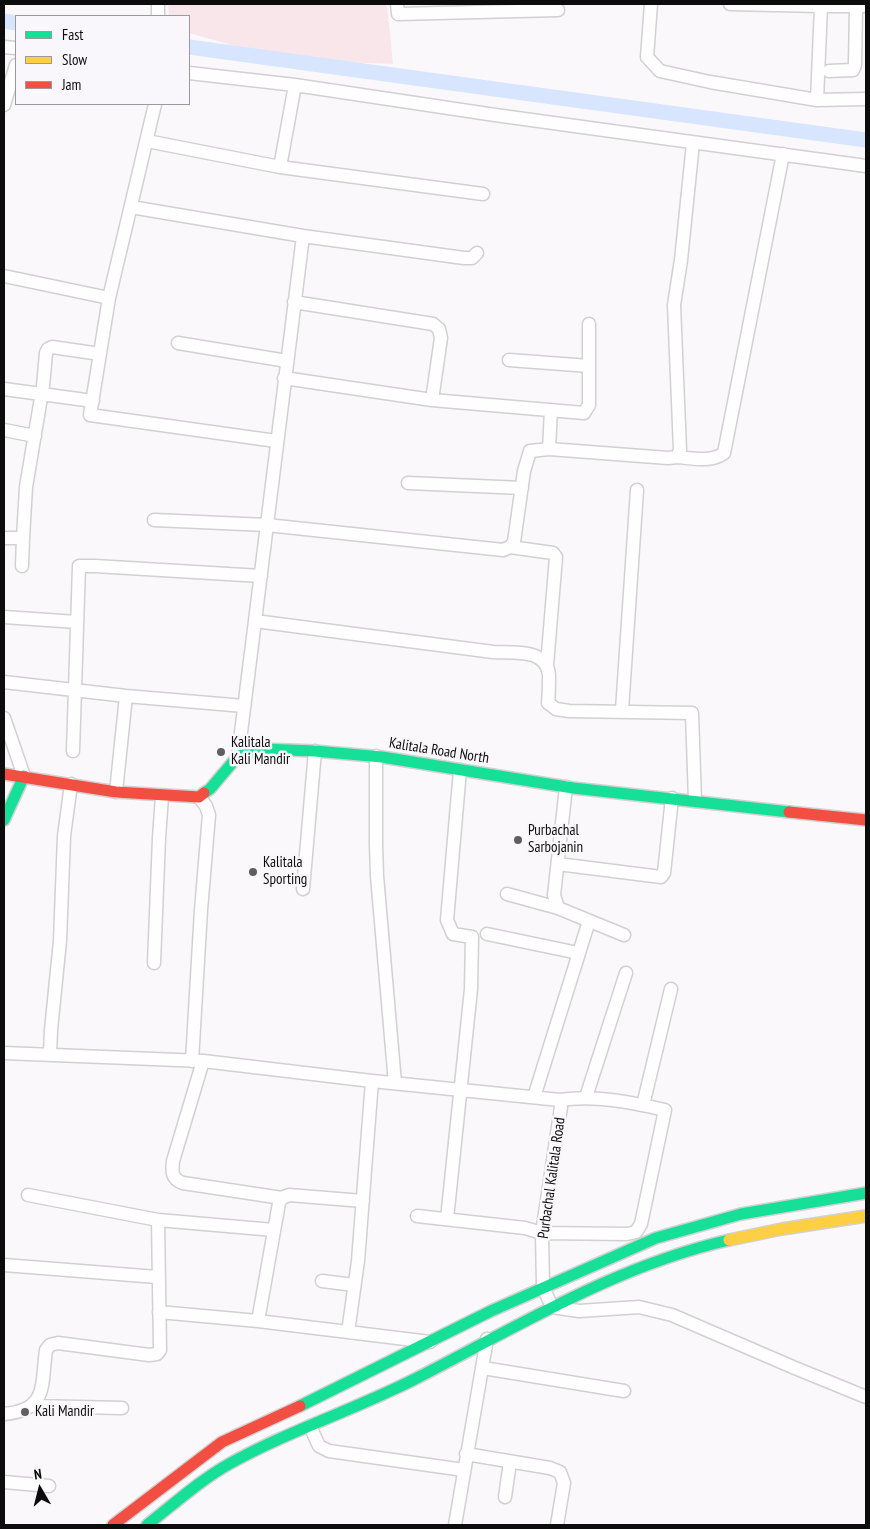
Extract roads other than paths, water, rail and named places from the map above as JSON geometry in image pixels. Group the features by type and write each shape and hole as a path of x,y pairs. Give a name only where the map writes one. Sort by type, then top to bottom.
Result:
{"main road":[{"name":"Kalitala Road North","path":"238,756 261,749 376,756 566,787 866,820"},
{"path":"5,774 116,792 198,797 210,789 238,756"},
{"path":"4,820 24,776"},
{"path":"113,1525 222,1442 326,1394 491,1311 544,1287 656,1238 741,1214 866,1192"},
{"path":"152,1524 199,1484 228,1464 255,1450 382,1395 487,1339 611,1278 646,1264 700,1247 866,1216"}],"street":[{"path":"397,4 398,14 558,10"},
{"path":"651,4 647,57 660,71 710,82 817,100 866,99"},
{"path":"730,4 861,6 861,44 853,70 829,71"},
{"path":"817,100 821,5"},
{"path":"4,105 15,68"},
{"path":"190,73 294,85 495,116 866,166"},
{"path":"280,167 294,85"},
{"path":"155,105 109,298 90,415 276,441"},
{"path":"147,141 280,167 483,194"},
{"path":"677,456 680,450 674,305 681,260 693,143"},
{"path":"154,520 267,525 503,550 510,547 514,542 530,451 549,449 668,458 677,456 710,459 718,457 724,453 783,154"},
{"path":"131,207 303,236 464,258 472,258 477,254"},
{"path":"238,756 303,236"},
{"path":"4,276 109,298"},
{"path":"294,302 432,324 439,329 441,338 432,400"},
{"path":"284,378 432,400 584,412 589,405 589,324"},
{"path":"178,343 287,361"},
{"path":"22,566 26,487 46,353 48,349 56,348 100,354"},
{"path":"509,360 589,366"},
{"path":"4,388 93,401"},
{"path":"549,449 551,410"},
{"path":"4,430 35,436"},
{"path":"408,483 522,488"},
{"path":"622,710 637,490"},
{"path":"4,538 23,538"},
{"path":"510,547 553,553 556,557 546,665"},
{"path":"73,751 79,566 261,576"},
{"path":"4,617 77,622"},
{"path":"255,621 493,652 530,654 539,657 546,665 549,674 548,703 556,709 569,711 692,712 695,801"},
{"path":"4,682 126,696 244,706"},
{"path":"116,792 126,696"},
{"path":"4,718 24,776"},
{"path":"303,889 315,751"},
{"path":"376,756 375,823 377,876 395,1084"},
{"path":"448,1219 471,989 472,937 453,934 447,920 460,770"},
{"path":"50,1054 60,941 64,836 71,784"},
{"path":"558,908 554,895 566,787"},
{"path":"154,963 162,796"},
{"path":"198,797 206,806 209,816 201,910 198,1061 173,1161 174,1177 177,1181 282,1198 289,1195 363,1201"},
{"path":"558,864 661,877 664,873 672,798"},
{"path":"507,894 558,908 624,935"},
{"path":"534,1097 588,921"},
{"path":"488,934 578,953"},
{"path":"586,1097 626,973"},
{"path":"643,1104 671,989"},
{"path":"4,1053 198,1061 395,1084 560,1100 586,1097 643,1104 666,1110 641,1224 636,1232 627,1234 542,1233 525,1228 418,1216"},
{"path":"348,1332 363,1201 372,1081"},
{"name":"Purbachal Kalitala Road","path":"552,1307 544,1287 542,1233 562,1106 560,1100"},
{"path":"28,1195 158,1220 274,1230"},
{"path":"258,1321 279,1202 282,1198"},
{"path":"33,1406 39,1397 46,1350 50,1345 58,1343 150,1355 157,1354 160,1350 157,1277 158,1220"},
{"path":"4,1265 157,1277"},
{"path":"322,1281 354,1285"},
{"path":"552,1307 578,1311 639,1307 672,1315 866,1397"},
{"path":"159,1312 258,1321 430,1342"},
{"path":"454,1525 487,1339"},
{"path":"483,1368 624,1391"},
{"path":"4,1414 23,1411 33,1406 122,1408"},
{"path":"310,1426 319,1446 329,1451 344,1455 464,1470"},
{"path":"466,1454 550,1468 560,1472 564,1483 557,1525"},
{"path":"505,1497 510,1462"},
{"path":"4,1482 49,1486"}],"waterway":[{"path":"4,21 15,23"},
{"path":"190,47 866,140"}],"place":[{"name":"Kalitala Kali Mandir","path":"221,752"},
{"name":"Purbachal Sarbojanin","path":"518,840"},
{"name":"Kalitala Sporting","path":"253,872"},
{"name":"Kali Mandir","path":"25,1412"}]}
